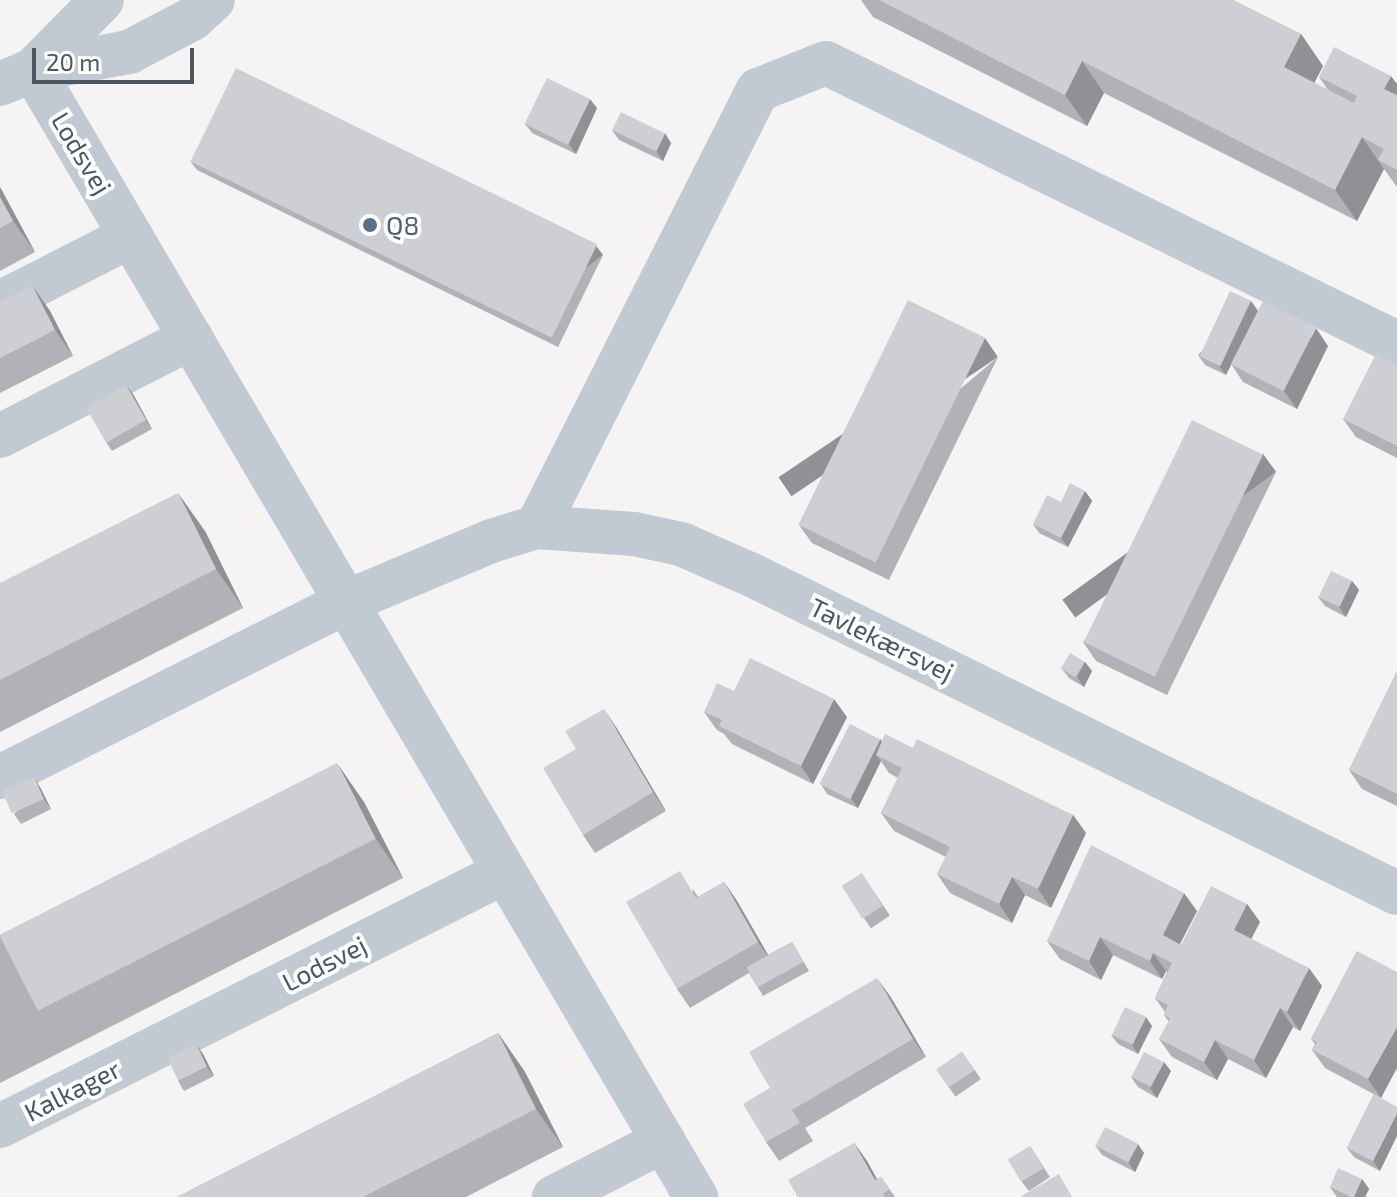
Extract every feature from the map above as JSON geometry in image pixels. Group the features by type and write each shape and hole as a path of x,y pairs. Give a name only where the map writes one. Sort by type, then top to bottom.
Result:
{"street":[{"path":"16,77 102,0"},
{"path":"16,77 129,52 192,19 213,0"},
{"path":"537,527 758,90 826,63 1397,343"},
{"name":"Lodsvej","path":"16,77 131,236 696,1197"},
{"path":"0,303 131,236"},
{"path":"0,436 191,338"},
{"name":"Tavlekærsvej","path":"346,602 537,527 634,534 681,544 1397,893"},
{"path":"0,777 346,602"},
{"name":"Lodsvej","path":"143,1054 505,872"},
{"name":"Kalkager","path":"0,1126 143,1054"},
{"path":"554,1197 663,1141"}],"building":[{"path":"879,0 1233,0 1301,34 1284,67 1354,103 1357,96 1319,77 1334,47 1391,76 1384,89 1397,95 1397,170 1378,160 1384,149 1362,137 1335,190 1082,61 1065,95"},
{"path":"236,68 597,244 552,338 190,161"},
{"path":"547,78 590,99 568,145 525,124"},
{"path":"621,112 665,133 656,151 612,130"},
{"path":"0,197 13,221 0,228"},
{"path":"32,285 55,330 0,358 0,301"},
{"path":"1230,291 1251,301 1220,366 1200,356"},
{"path":"908,300 985,338 876,562 798,525"},
{"path":"1263,301 1316,328 1283,391 1231,364"},
{"path":"1376,354 1397,365 1397,446 1343,419"},
{"path":"126,385 146,420 106,443 86,408"},
{"path":"1192,420 1263,455 1155,677 1084,642"},
{"path":"1070,483 1085,491 1061,538 1033,524 1047,495 1061,502"},
{"path":"178,493 216,569 0,680 0,583"},
{"path":"1331,571 1352,581 1340,607 1319,597"},
{"path":"1070,653 1085,662 1075,677 1061,668"},
{"path":"750,658 834,699 801,766 719,726 722,720 704,712 717,683 734,691"},
{"path":"1397,671 1397,794 1349,770"},
{"path":"604,709 653,792 583,835 543,768 576,749 565,731"},
{"path":"850,724 880,739 850,799 820,784"},
{"path":"885,734 913,748 917,739 1073,815 1038,889 1012,877 999,904 937,874 950,847 881,813 902,768 876,755"},
{"path":"337,763 376,839 38,1011 0,935"},
{"path":"34,777 44,799 12,813 2,791"},
{"path":"1091,845 1184,893 1163,935 1181,945 1211,886 1247,904 1234,930 1309,968 1287,1012 1280,1008 1254,1060 1215,1040 1204,1062 1159,1039 1170,1018 1164,1015 1168,1005 1155,998 1172,963 1153,953 1150,961 1100,937 1089,961 1047,941"},
{"path":"680,871 696,898 724,882 758,942 677,989 626,902"},
{"path":"862,873 883,906 862,919 842,886"},
{"path":"792,942 803,962 758,987 747,967"},
{"path":"1357,951 1397,972 1397,1027 1368,1079 1312,1050 1317,1042 1311,1039"},
{"path":"877,978 913,1039 792,1110 800,1123 766,1142 743,1104 770,1088 749,1052"},
{"path":"1125,1007 1146,1017 1133,1045 1112,1035"},
{"path":"498,1033 536,1109 363,1197 177,1197"},
{"path":"196,1044 207,1066 178,1080 167,1058"},
{"path":"962,1052 974,1070 949,1088 936,1069"},
{"path":"1144,1052 1164,1062 1151,1087 1131,1077"},
{"path":"1374,1094 1397,1107 1397,1113 1373,1161 1347,1148"},
{"path":"1105,1127 1138,1144 1128,1163 1095,1146"},
{"path":"854,1143 875,1180 881,1177 889,1190 883,1193 885,1197 798,1197 788,1180"},
{"path":"1030,1146 1043,1168 1021,1182 1008,1159"},
{"path":"1338,1168 1362,1179 1354,1197 1330,1187"},
{"path":"1059,1174 1072,1197 1020,1197"}],"place":[{"name":"Q8","path":"370,225"}]}
